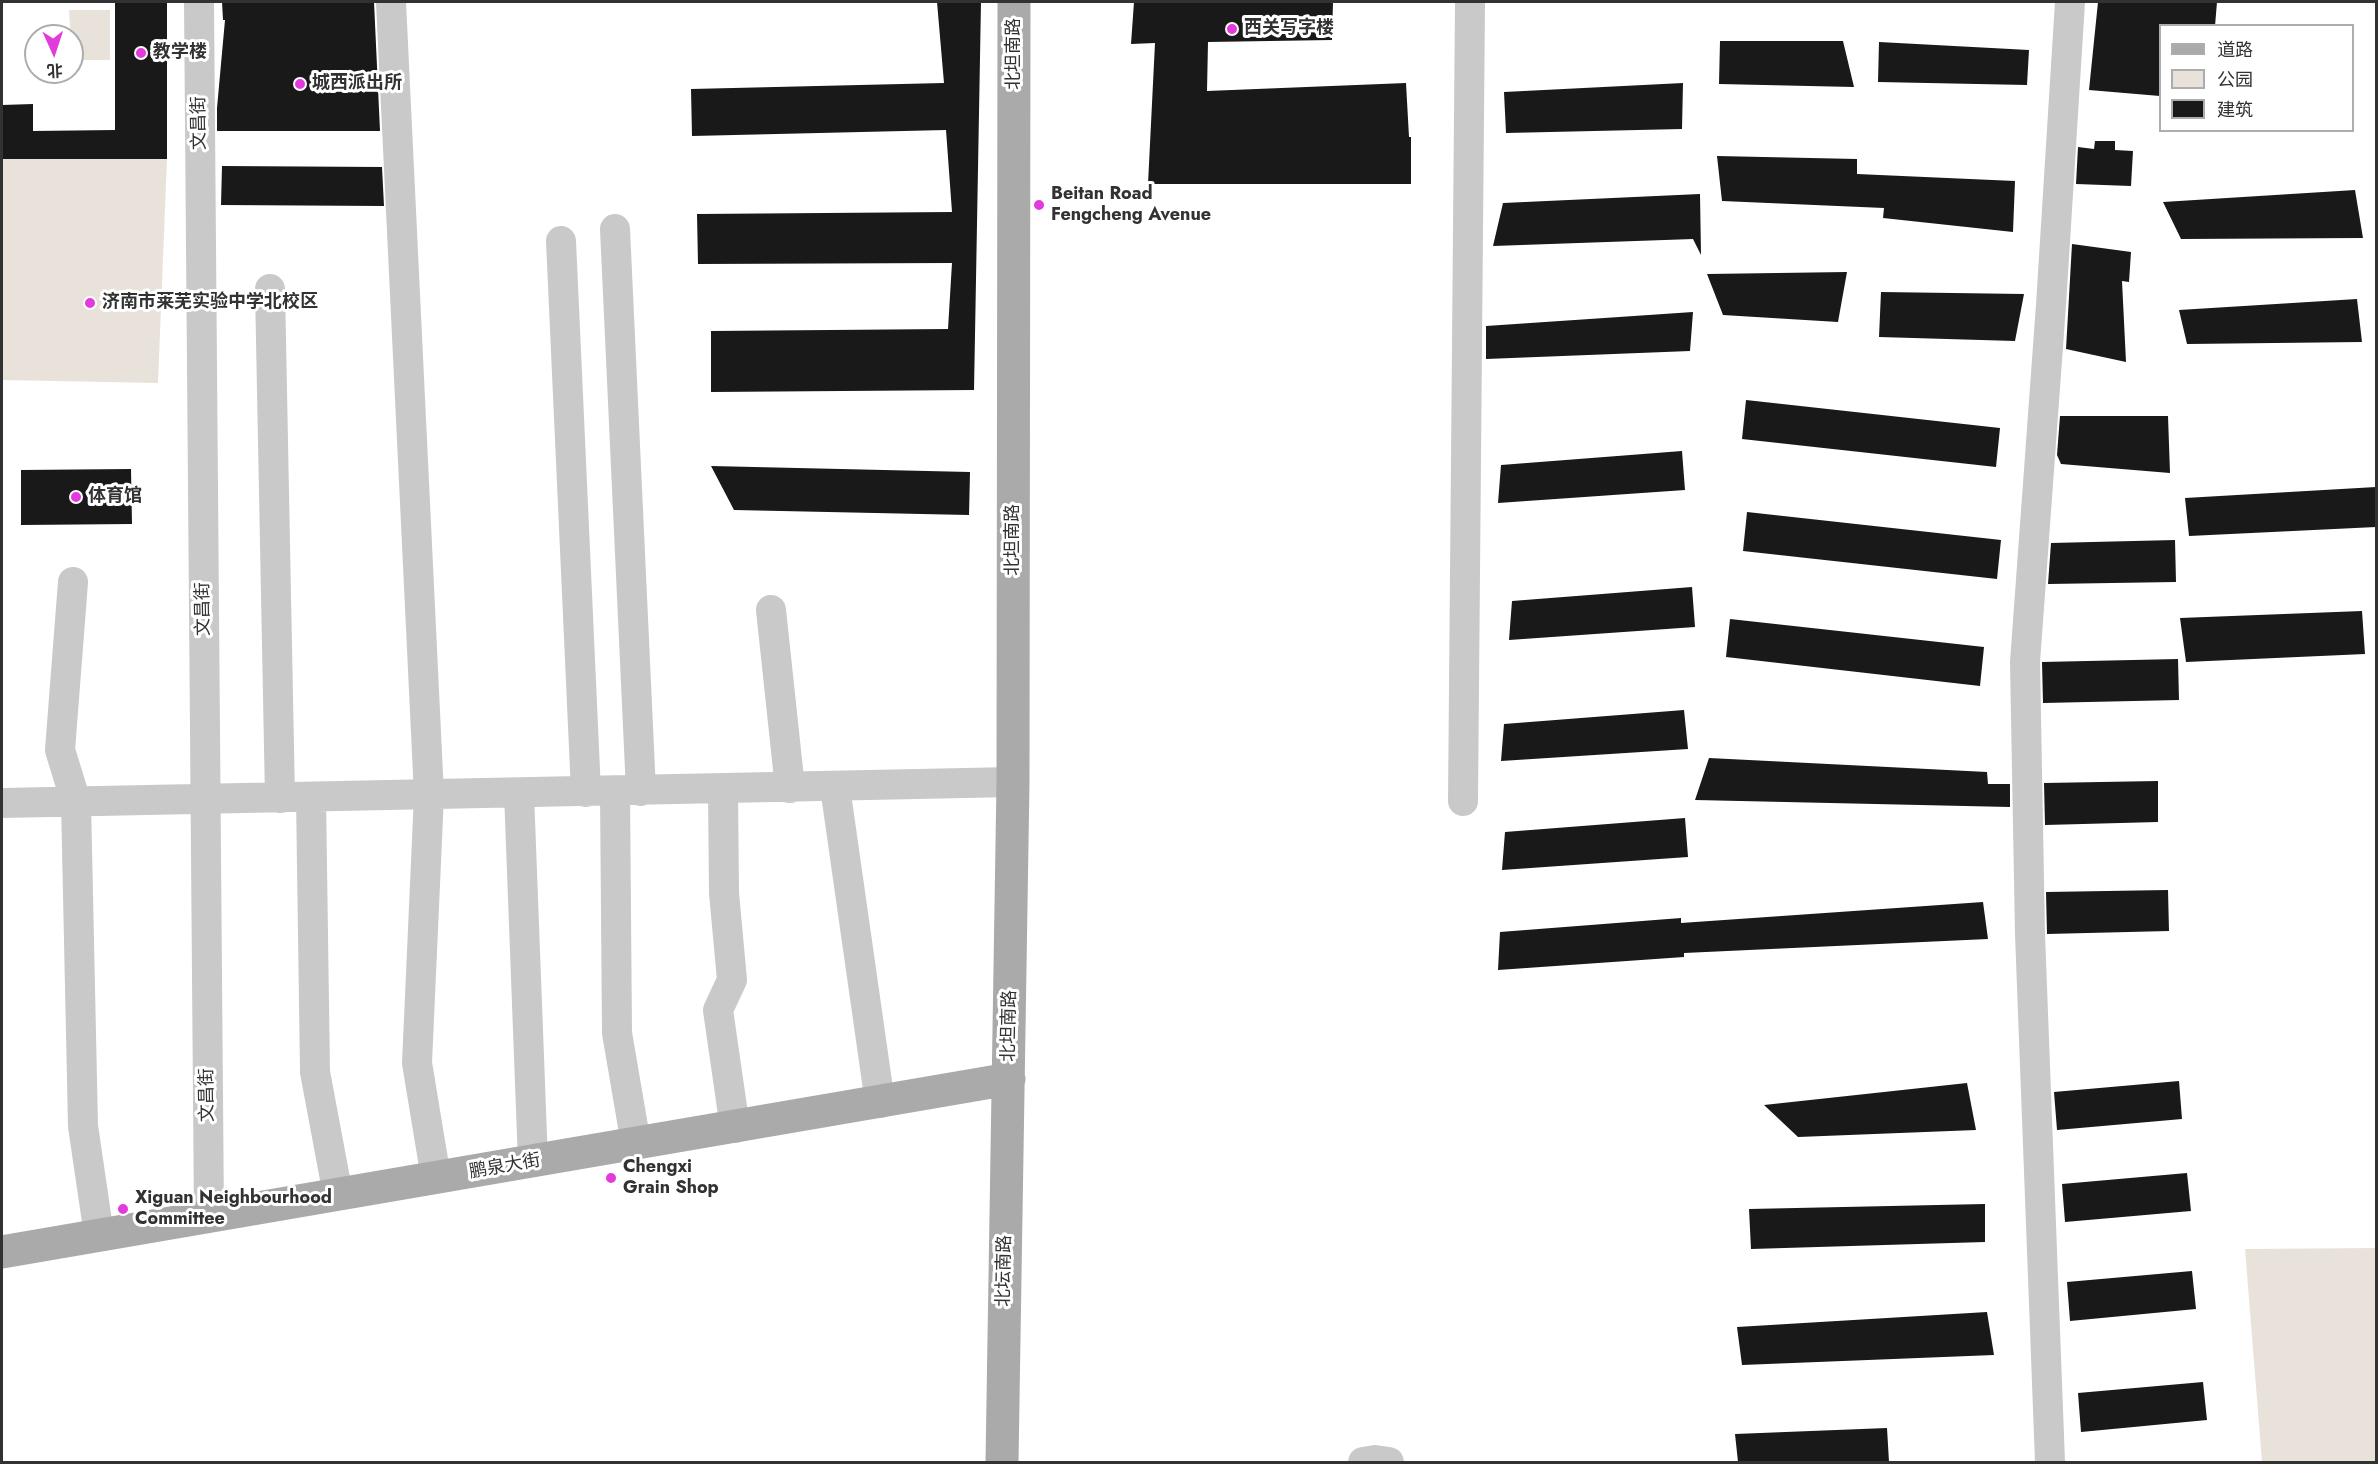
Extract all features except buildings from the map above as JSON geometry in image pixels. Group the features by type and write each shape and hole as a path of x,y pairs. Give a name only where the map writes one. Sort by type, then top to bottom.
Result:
{"main road":[{"name":"北坦南路","path":"1009,1079 1013,782 1014,2"},
{"name":"鹏泉大街","path":"2,1252 735,1128 1009,1079"},
{"name":"北坛南路","path":"1002,1462 1009,1079"}],"street":[{"name":"文昌街","path":"199,2 209,1217"},
{"path":"391,2 429,795 417,1063 436,1178"},
{"path":"1463,801 1470,2"},
{"path":"2050,1462 2031,946 2025,662 2070,2"},
{"path":"615,229 628,791 617,1033 636,1144"},
{"path":"561,241 586,792"},
{"path":"270,289 280,798"},
{"path":"74,582 60,750 75,802 83,1126 99,1235"},
{"path":"771,610 790,788"},
{"path":"2,803 1013,782"},
{"path":"835,787 880,1103"},
{"path":"723,789 724,893 732,980 718,1010 735,1128"},
{"path":"519,793 533,1162"},
{"path":"311,797 315,1072 338,1195"},
{"path":"1363,1462 1375,1460 1389,1462"}],"green space":[{"path":"69,10 110,10 110,60 84,60 84,24 70,24"},
{"path":"2,159 167,159 158,383 2,380"},
{"path":"2376,1248 2376,1462 2262,1462 2245,1249"}],"place":[{"name":"西关写字楼","path":"1232,29"},
{"name":"教学楼","path":"141,53"},
{"name":"城西派出所","path":"300,84"},
{"name":"Beitan Road Fengcheng Avenue","path":"1039,205"},
{"name":"济南市莱芜实验中学北校区","path":"90,303"},
{"name":"体育馆","path":"76,497"},
{"name":"Chengxi Grain Shop","path":"611,1178"},
{"name":"Xiguan Neighbourhood Committee","path":"123,1209"}]}
